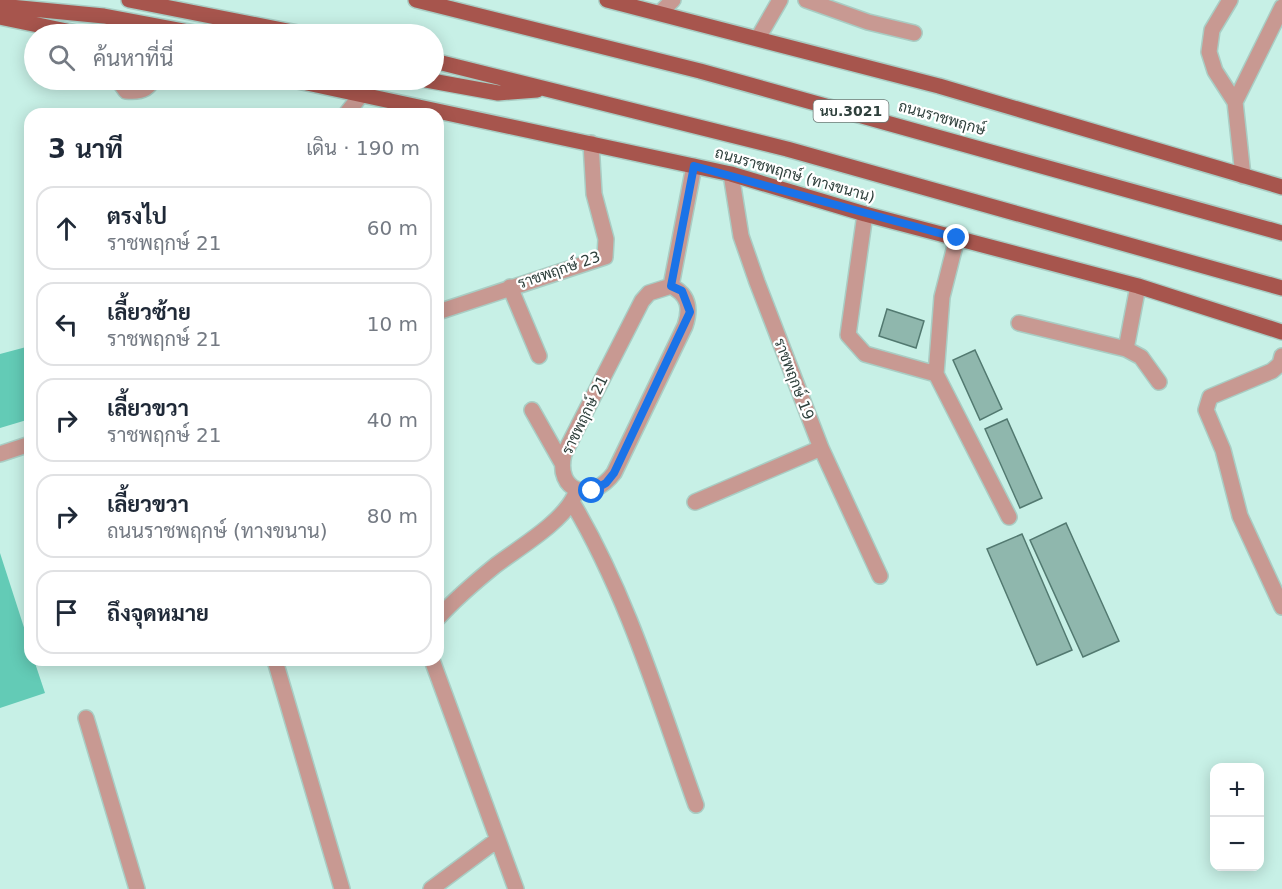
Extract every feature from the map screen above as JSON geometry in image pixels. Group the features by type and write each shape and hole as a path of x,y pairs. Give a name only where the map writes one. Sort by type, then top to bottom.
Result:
{"main road":[{"path":"20,0 147,24"},
{"path":"129,0 252,24"},
{"name":"ถนนราชพฤกษ์","path":"416,0 700,70 1282,233"},
{"path":"616,1 939,86 1279,187"},
{"path":"0,6 104,16"},
{"path":"0,17 33,24"},
{"path":"444,63 552,88 787,149 1282,288"},
{"path":"444,83 498,93 552,88"},
{"name":"ถนนราชพฤกษ์ (ทางขนาน)","path":"342,90 408,108"},
{"name":"ถนนราชพฤกษ์ (ทางขนาน)","path":"444,115 591,143 731,174 865,214 1138,286 1282,332"}],"street":[{"path":"660,13 674,0"},
{"path":"758,38 780,0"},
{"path":"806,0 868,22 914,33"},
{"path":"1230,0 1212,30 1209,52 1215,71 1235,102 1243,176"},
{"path":"1235,102 1282,7"},
{"path":"125,90 135,92 143,90"},
{"path":"351,108 362,94"},
{"name":"ราชพฤกษ์ 23","path":"444,310 605,257 606,239 594,194 591,143"},
{"path":"444,611 460,594 549,525 574,496 600,488 614,473 690,312 682,291 671,286 694,166"},
{"name":"ราชพฤกษ์ 19","path":"731,174 744,245 821,448 880,576"},
{"path":"865,214 848,335 864,354 936,374"},
{"path":"957,238 942,297 936,374 1009,517"},
{"name":"ราชพฤกษ์ 21","path":"671,286 649,293 642,301 562,463 565,478 633,626 696,805"},
{"path":"1126,349 1138,286"},
{"path":"510,287 539,356"},
{"path":"1019,323 1126,349 1146,362 1159,382"},
{"path":"1282,356 1280,364 1272,371 1210,397 1206,410 1222,450 1240,516 1282,608"},
{"path":"532,410 562,463"},
{"path":"0,454 24,446"},
{"path":"695,502 821,448"},
{"path":"277,666 342,889"},
{"path":"434,666 516,889"},
{"path":"86,718 137,889"},
{"path":"431,889 497,840"}],"green space":[{"path":"24,348 24,421 0,428 0,354"},
{"path":"0,553 24,627 24,666 36,666 45,693 0,708"}],"building":[{"path":"887,309 924,321 916,348 879,336"},
{"path":"975,350 1002,409 980,420 953,360"},
{"path":"1007,419 1042,498 1020,508 985,429"},
{"path":"1066,523 1119,641 1083,657 1030,540"},
{"path":"1022,534 1072,650 1037,665 987,549"}],"route":[{"path":"592,491 600,488 614,473 690,312 682,291 671,286 694,166 731,174 865,214 957,238"}]}
